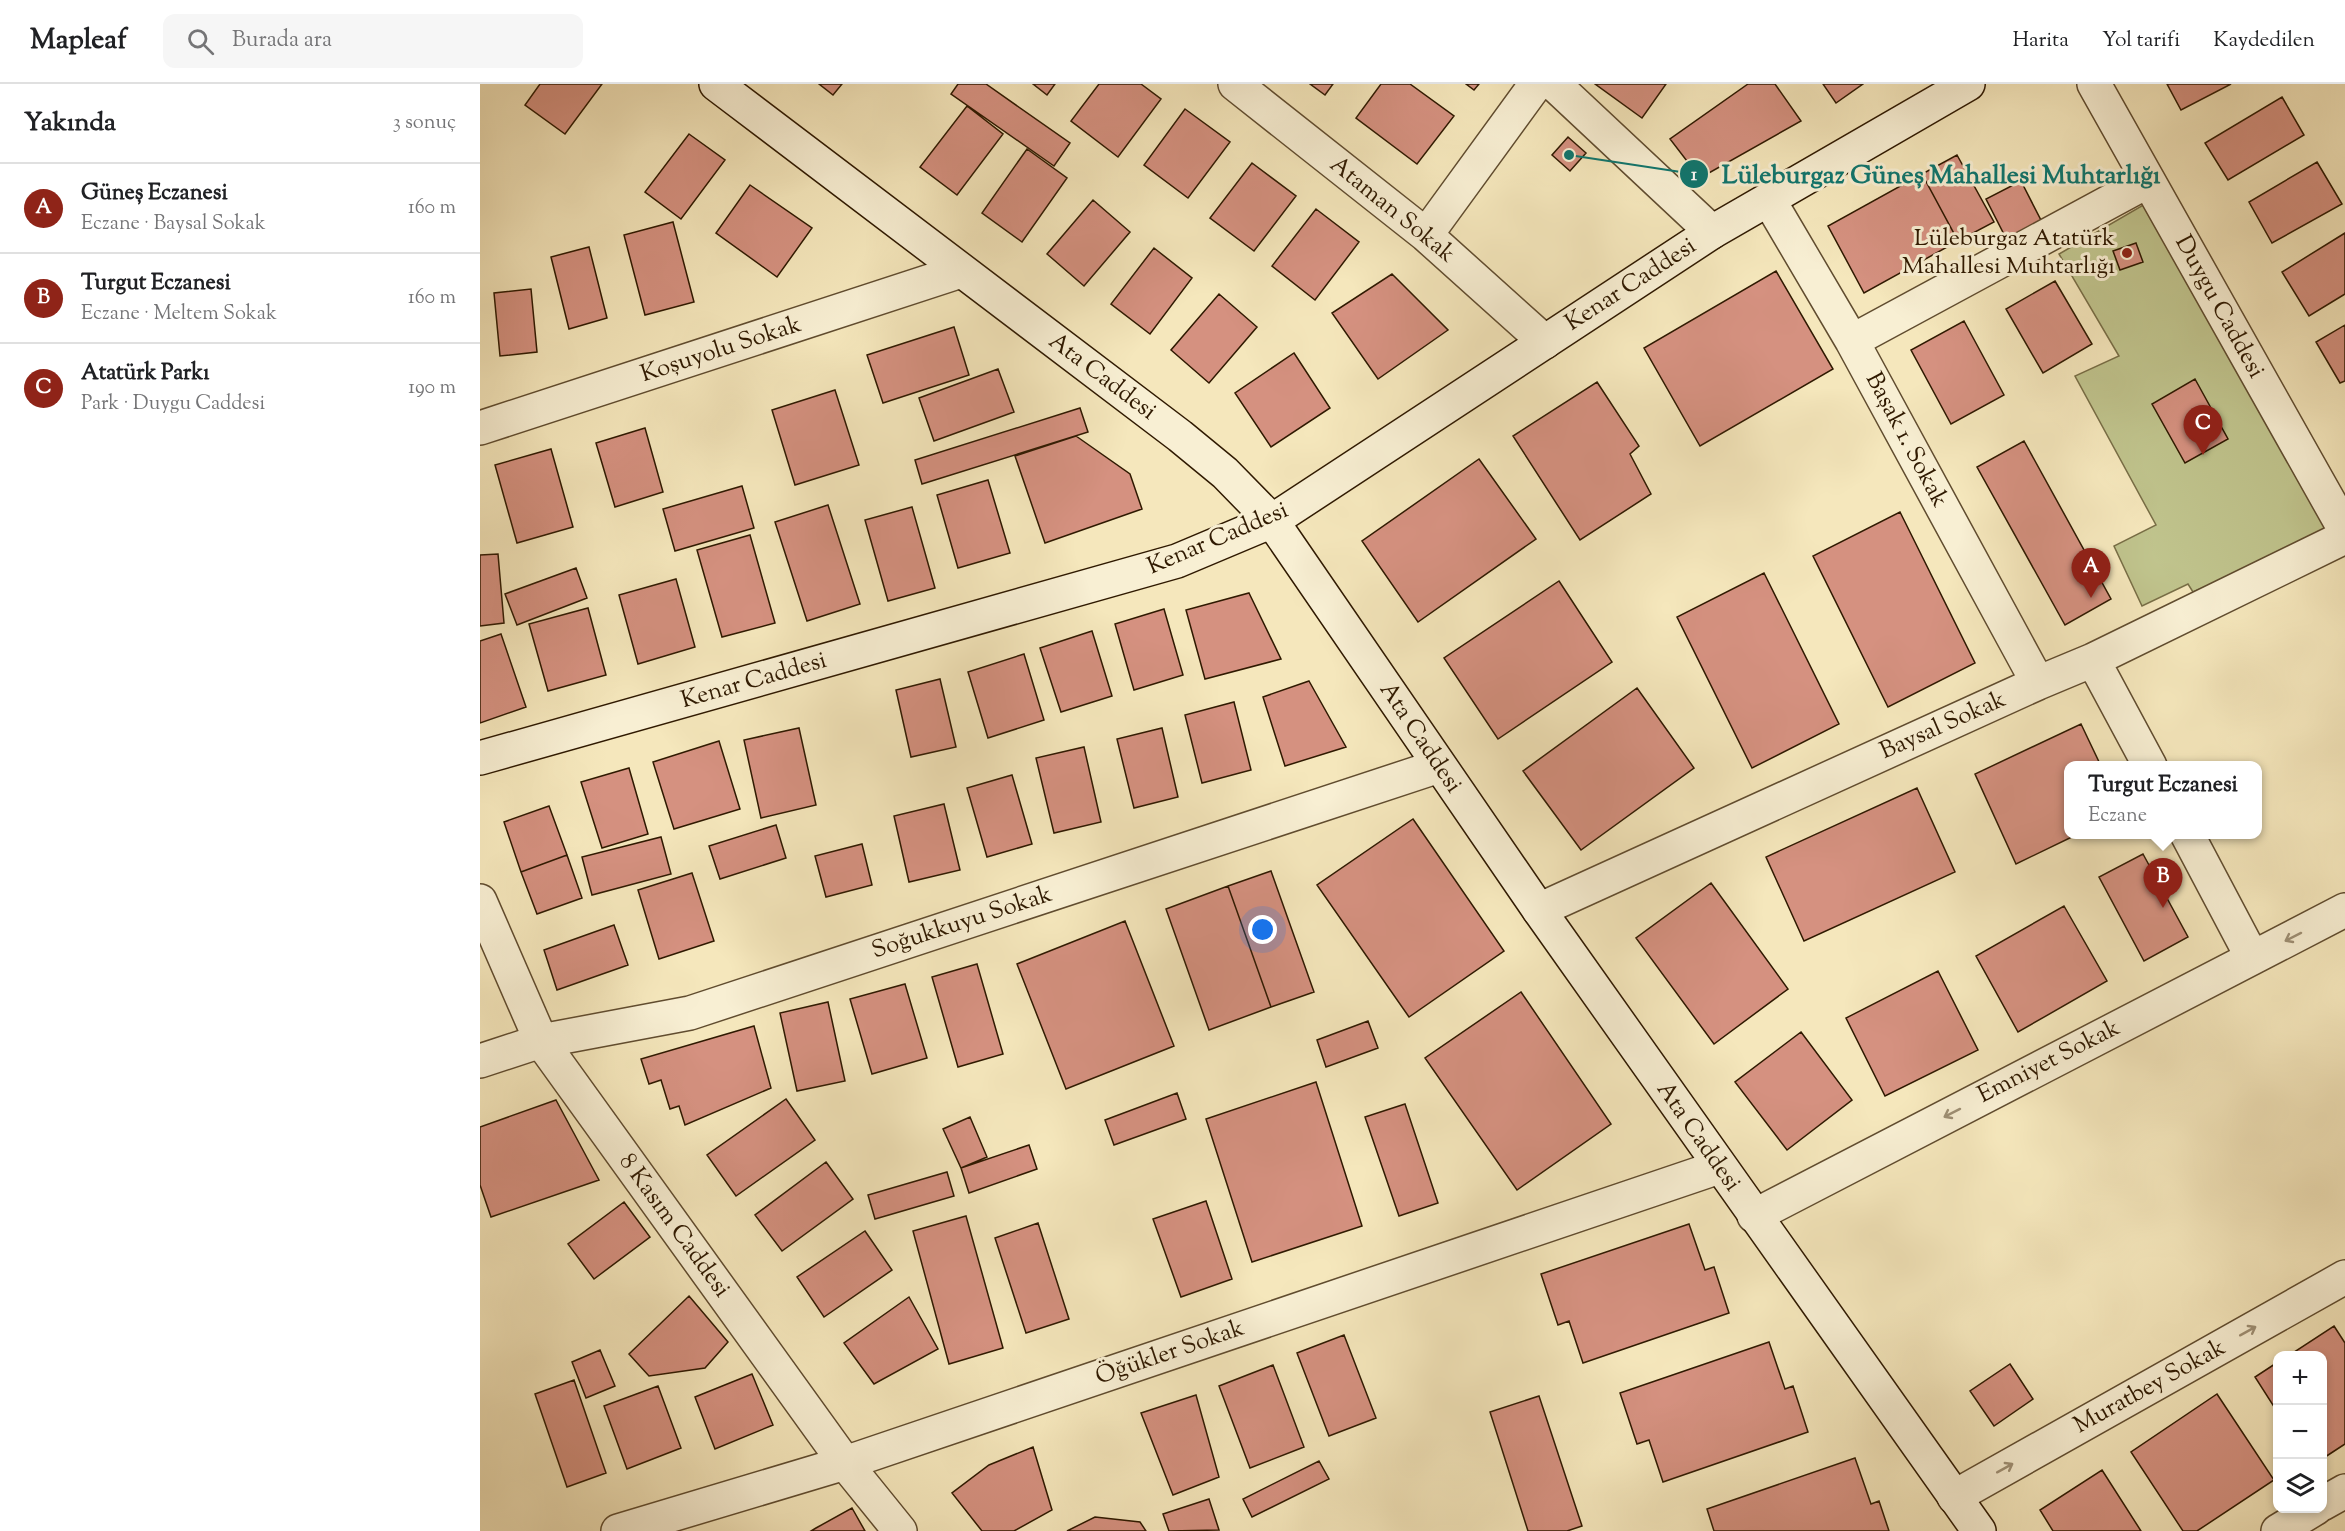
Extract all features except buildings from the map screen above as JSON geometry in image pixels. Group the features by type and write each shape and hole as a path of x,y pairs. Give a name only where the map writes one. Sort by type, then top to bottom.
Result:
{"street":[{"name":"Ata Caddesi","path":"716,84 1180,436 1225,472 1272,521 1539,910 1979,1531"},
{"name":"Ataman Sokak","path":"1235,84 1426,235 1545,342"},
{"path":"1426,235 1536,84"},
{"path":"1554,84 1712,232"},
{"name":"Kenar Caddesi","path":"480,758 1177,561 1272,521 1712,232 1968,84"},
{"name":"Duygu Caddesi","path":"2094,84 2345,530"},
{"path":"1852,341 2148,181"},
{"name":"Başak 1. Sokak","path":"1769,200 1852,341 2038,683"},
{"name":"Koşuyolu Sokak","path":"480,428 961,271"},
{"name":"Baysal Sokak","path":"1539,910 2093,660 2345,537"},
{"path":"2093,660 2148,761"},
{"name":"Soğukkuyu Sokak","path":"480,1061 541,1041 690,1013 1439,766"},
{"path":"2190,839 2252,957"},
{"name":"8 Kasım Caddesi","path":"480,901 541,1041 845,1462 900,1531"},
{"name":"Emniyet Sokak","path":"1754,1215 2345,910"},
{"name":"Öğükler Sokak","path":"618,1531 845,1462 1719,1167"},
{"name":"Muratbey Sokak","path":"1954,1497 2345,1277"},
{"path":"2327,1501 2345,1491"},
{"path":"2278,1531 2309,1513"}],"green space":[{"path":"2145,204 2331,534 2193,592 2188,584 2142,606 2114,546 2156,525 2075,376 2119,356 2059,254"}],"place":[{"name":"Lüleburgaz Güneş Mahallesi Muhtarlığı","path":"1569,155"},
{"name":"Lüleburgaz Atatürk Mahallesi Muhtarlığı","path":"2127,253"},
{"name":"Atatürk Parkı","path":"2203,455"},
{"name":"Güneş Eczanesi","path":"2091,598"},
{"name":"Turgut Eczanesi","path":"2163,908"}]}
